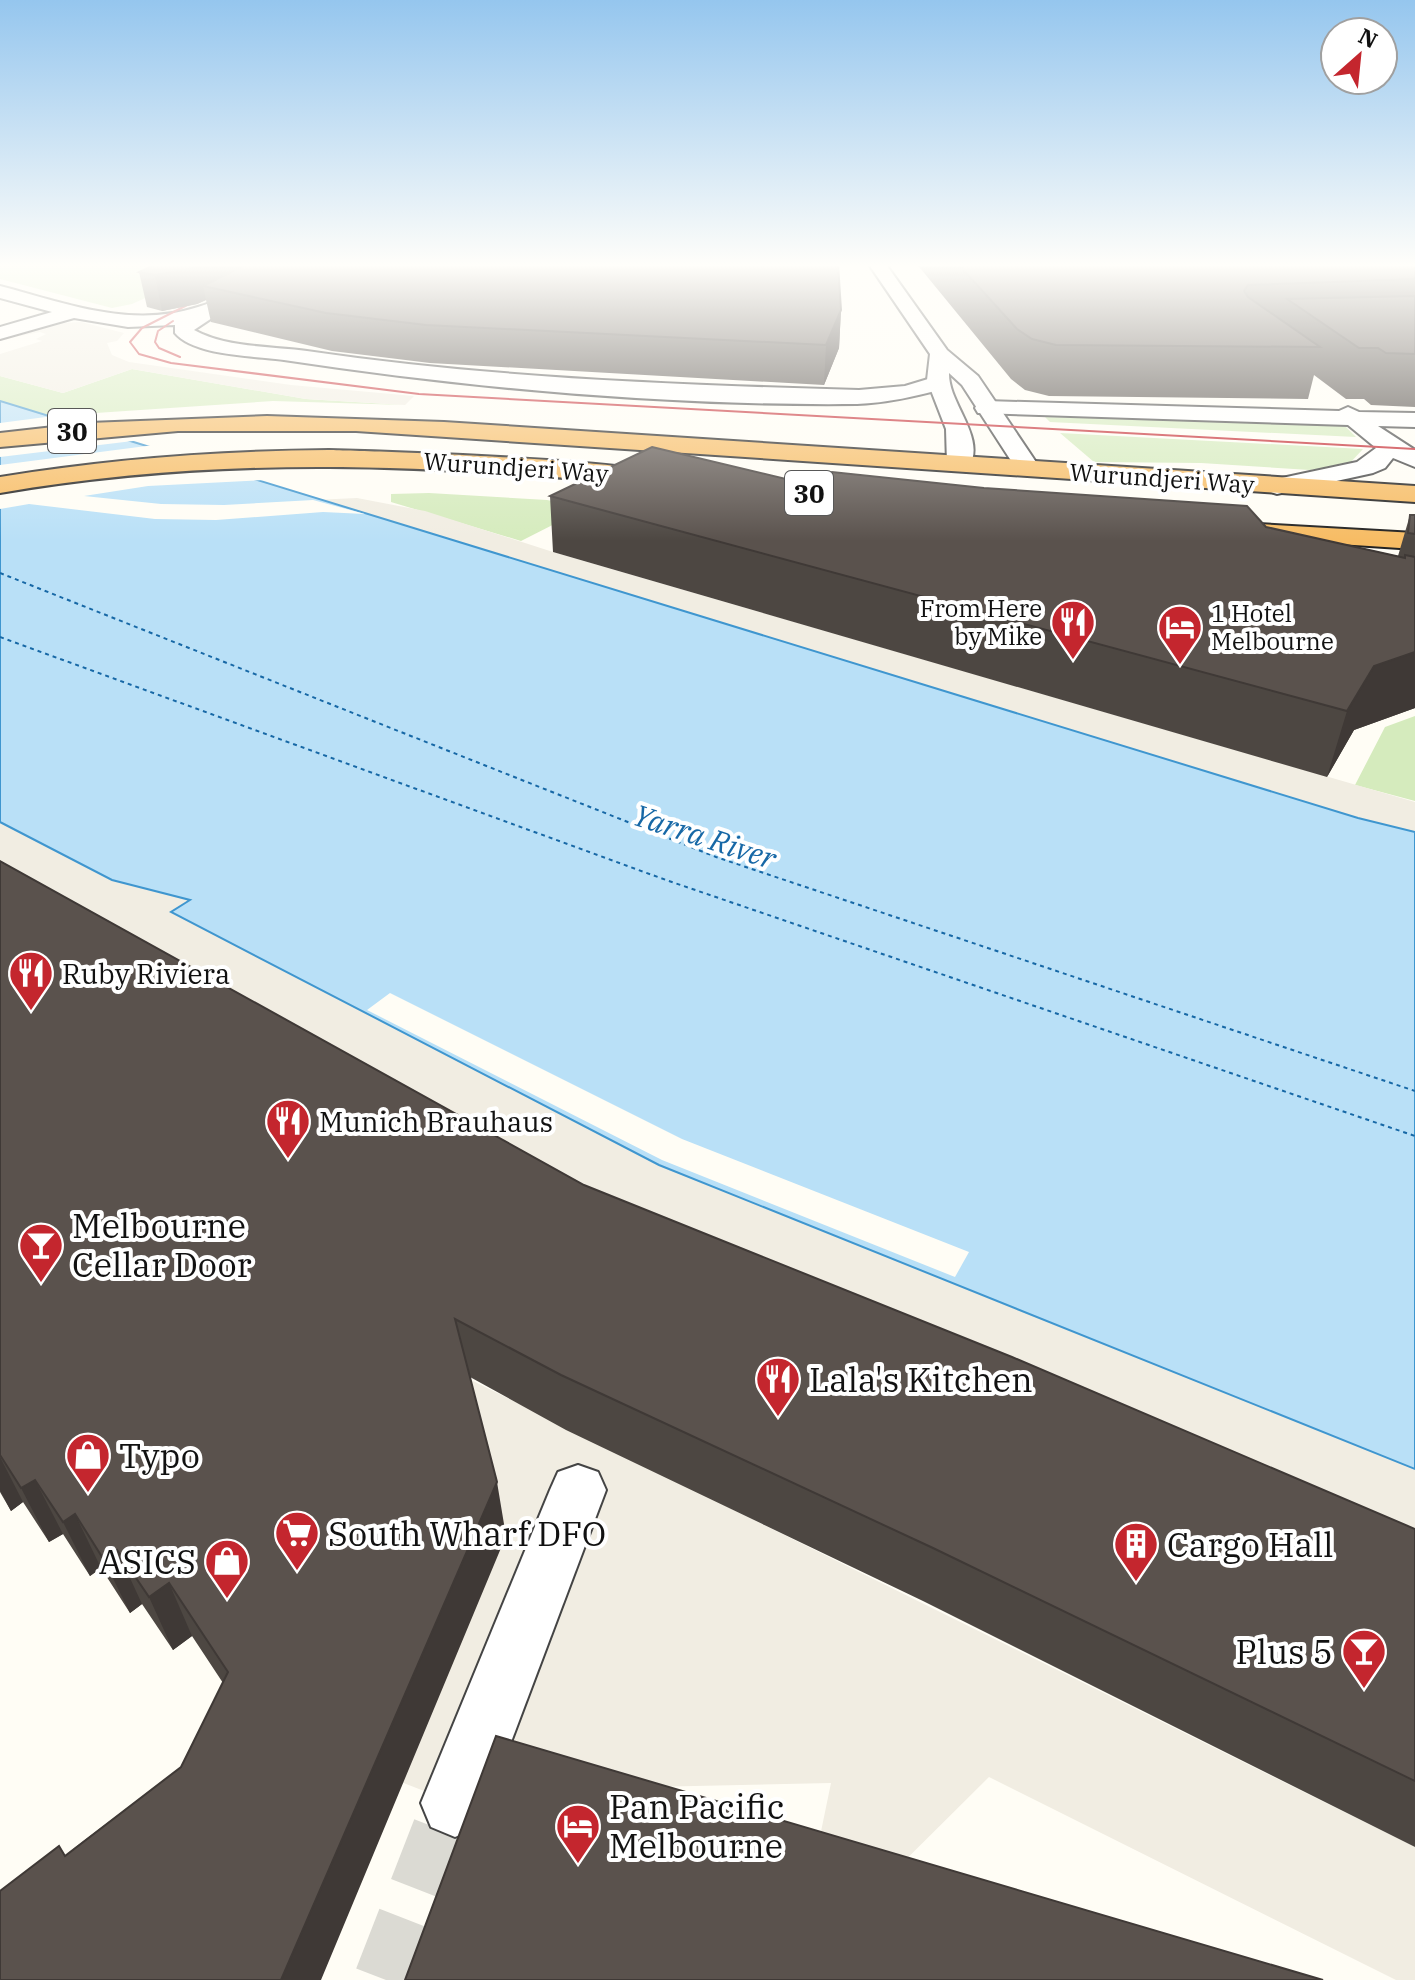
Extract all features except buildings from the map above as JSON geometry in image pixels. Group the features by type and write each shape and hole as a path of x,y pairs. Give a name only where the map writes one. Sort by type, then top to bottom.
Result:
{"highway":[{"name":"Wurundjeri Way","path":"0,440 144,424 264,420 406,424 1415,494"},
{"name":"Wurundjeri Way","path":"0,485 119,466 232,458 381,458 681,480"},
{"path":"959,464 964,478 979,496"},
{"path":"1014,499 1026,483 1028,468"},
{"name":"Wurundjeri Way","path":"1221,529 1415,541"}],"street":[{"path":"292,355 462,378 859,397 906,392 938,383"},
{"path":"940,355 938,383 958,429 959,464"},
{"path":"942,355 970,381 1028,468"},
{"path":"1327,399 1390,447 1415,460"},
{"path":"986,408 1415,420"},
{"path":"1277,486 1364,468 1376,463 1390,447"},
{"path":"455,1803 578,1490"}],"green space":[{"path":"132,369 306,399 405,405 273,401 51,416 0,401 0,376 63,393"},
{"path":"1045,417 1331,423 1346,427 1356,437 1050,422"},
{"path":"1060,433 1363,449 1349,464 1310,470 1201,463 1094,462"},
{"path":"429,493 547,500 586,508 521,541 391,502 391,494"},
{"path":"1415,716 1415,801 1355,785 1385,727"}],"shaded area":[{"path":"0,355 113,355 129,362 291,385 414,396 405,405 306,399 132,369 63,393 0,376"},
{"path":"357,498 425,511 553,552 1415,802 1415,832 1358,818 314,500"},
{"path":"0,822 112,880 192,900 172,912 659,1165 1415,1469 1415,1557 1027,1391 0,918"},
{"path":"0,1081 465,1377 1415,1847 1415,1980 1396,1980 989,1777 844,1921 805,1909 831,1783 602,1788 455,1803 401,1782 505,1536 497,1503"}],"water":[{"name":"Yarra River","path":"0,401 1358,818 1415,832 1415,1469 659,1165 171,912 190,900 112,880 0,822"}],"pier":[{"path":"61,415 141,440 0,457 0,423"},
{"path":"154,445 265,480 148,486 84,496 161,504 224,505 313,500 365,514 323,512 216,520 155,519 29,504 0,509 0,465"},
{"path":"390,993 682,1139 969,1252 955,1277 662,1160 367,1010"}],"ferry route":[{"path":"0,573 716,857 1415,1091"},
{"path":"0,637 666,880 1415,1136"}],"tunnel":[{"path":"386,1980 455,1803"}],"tram line":[{"path":"144,355 171,363 419,394 1415,449"},
{"path":"176,355 180,357"}],"place":[{"name":"From Here by Mike","path":"1073,661"},
{"name":"1 Hotel Melbourne","path":"1180,666"},
{"name":"Ruby Riviera","path":"31,1012"},
{"name":"Munich Brauhaus","path":"288,1160"},
{"name":"Melbourne Cellar Door","path":"41,1284"},
{"name":"Lala's Kitchen","path":"778,1418"},
{"name":"Typo","path":"88,1494"},
{"name":"South Wharf DFO","path":"297,1572"},
{"name":"Cargo Hall","path":"1136,1583"},
{"name":"ASICS","path":"227,1600"},
{"name":"Plus 5","path":"1364,1690"},
{"name":"Pan Pacific Melbourne","path":"578,1865"}]}
